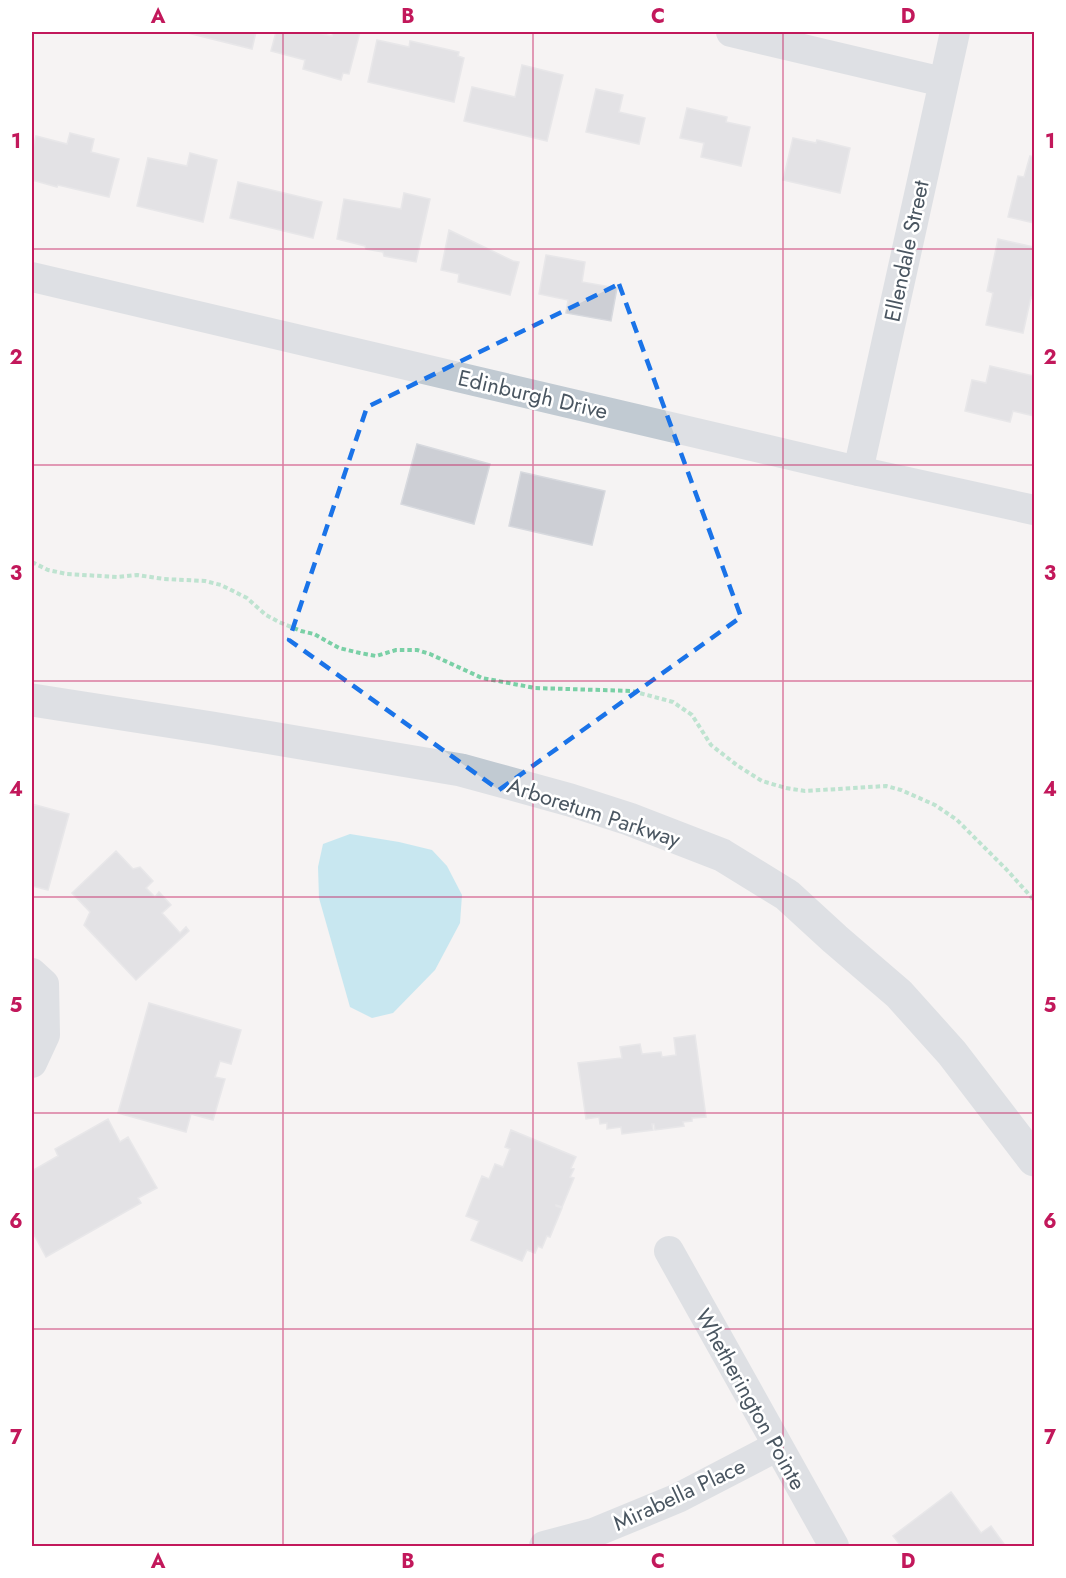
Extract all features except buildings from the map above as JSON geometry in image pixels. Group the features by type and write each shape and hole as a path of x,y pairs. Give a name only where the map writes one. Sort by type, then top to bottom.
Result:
{"street":[{"path":"731,32 943,82"},
{"name":"Ellendale Street","path":"858,471 955,32"},
{"name":"Edinburgh Drive","path":"32,276 858,471 1035,510"},
{"name":"Arboretum Parkway","path":"32,700 461,770 620,815 722,855 787,895 899,994 952,1053 1035,1160"},
{"path":"32,973 44,984 45,1035 32,1063"},
{"name":"Whetherington Pointe","path":"669,1251 834,1546"},
{"name":"Mirabella Place","path":"544,1546 593,1533 678,1498 778,1446"}],"path":[{"path":"32,562 48,570 67,574 117,577 137,575 164,579 205,580 247,598 266,615 279,622 314,634 339,648 376,656 396,650 417,650 482,678 535,688 632,691 672,702 692,715 711,745 762,781 805,791 886,786 935,805 957,820 1035,900"}],"highlighted area":[{"path":"619,284 741,617 499,790 289,640 367,407"}],"water":[{"path":"350,834 432,850 447,866 462,895 460,923 435,970 393,1013 372,1018 350,1007 319,898 318,867 323,844"}]}
